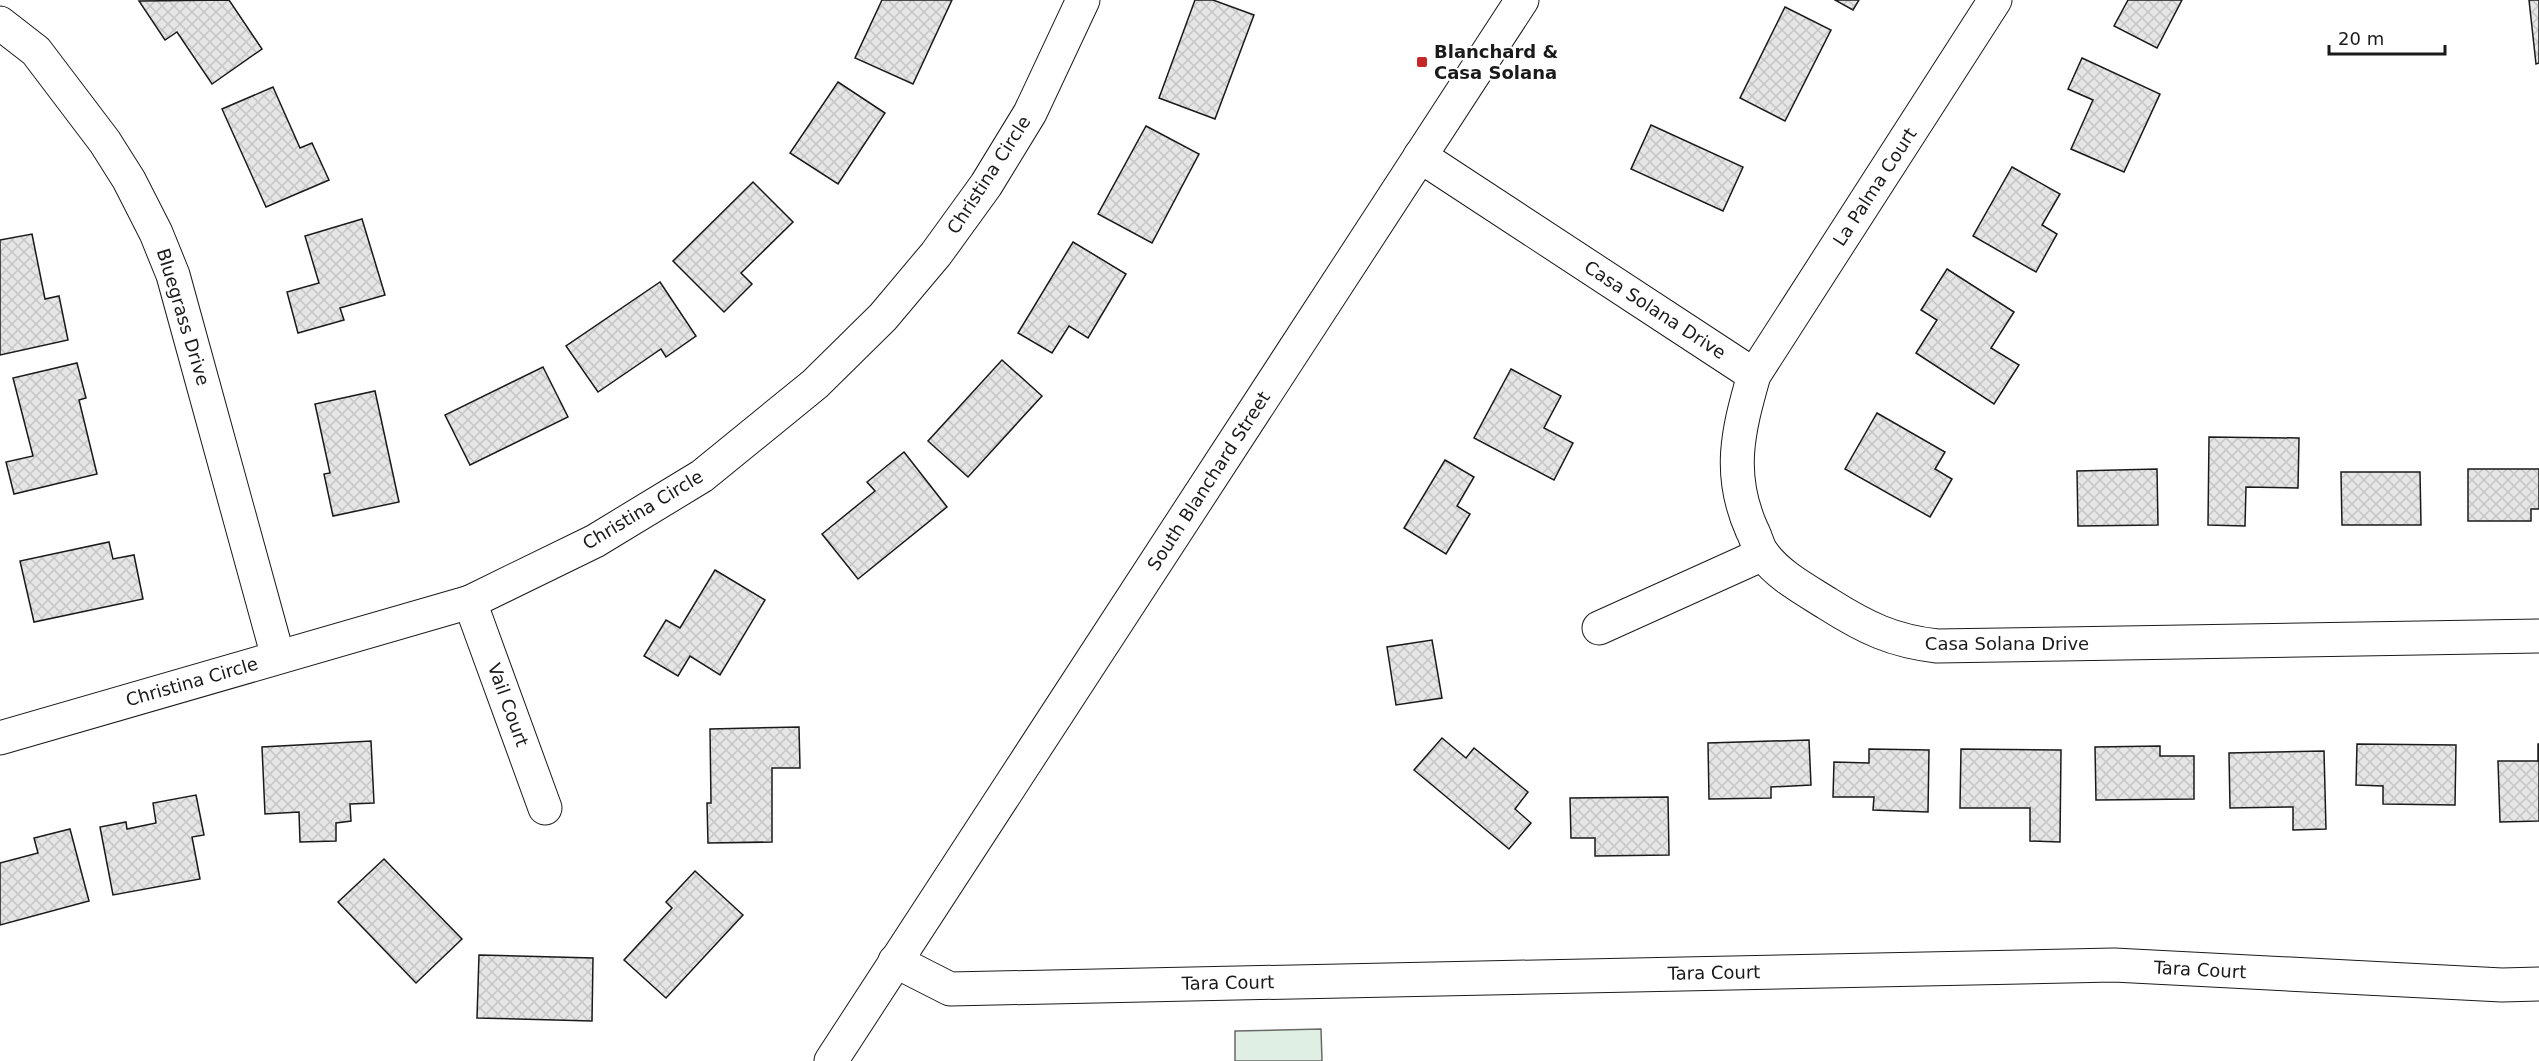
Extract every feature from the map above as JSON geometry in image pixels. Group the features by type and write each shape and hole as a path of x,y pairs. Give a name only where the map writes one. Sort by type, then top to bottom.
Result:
{"street":[{"name":"Christina Circle","path":"0,738 470,602 595,541 702,476 815,384 883,317 936,254 986,185 1030,112 1083,0"},
{"name":"South Blanchard Street","path":"831,1061 1522,0"},
{"name":"La Palma Court","path":"1754,375 1995,0"},
{"name":"Bluegrass Drive","path":"0,23 36,51 105,142 129,180 156,233 173,275 278,657"},
{"name":"Casa Solana Drive","path":"1420,156 1754,375 1744,408 1737,447 1737,485 1747,518 1763,554 1796,584 1864,627 1913,644 1937,646 2539,636"},
{"path":"1599,627 1763,554"},
{"name":"Vail Court","path":"470,602 545,808"},
{"name":"Tara Court","path":"895,961 950,989 2114,965 2502,985 2539,984"}],"green space":[{"path":"1321,1029 1322,1061 1235,1061 1235,1031"}],"building":[{"path":"229,0 262,49 212,84 177,32 165,40 139,1"},
{"path":"882,0 952,0 913,84 855,58"},
{"path":"1195,0 1213,0 1254,15 1215,119 1159,98"},
{"path":"1835,0 1859,0 1853,10"},
{"path":"2128,0 2182,0 2157,48 2114,26"},
{"path":"2529,0 2539,0 2539,63 2536,64"},
{"path":"1785,7 1831,30 1785,121 1740,98"},
{"path":"2082,58 2160,94 2124,172 2071,149 2093,100 2068,89"},
{"path":"838,82 885,113 838,184 790,153"},
{"path":"273,87 300,148 312,143 329,180 266,207 222,109"},
{"path":"1651,125 1743,167 1723,211 1631,169"},
{"path":"1146,126 1199,154 1152,243 1098,214"},
{"path":"2012,167 2060,194 2042,225 2057,234 2036,272 1973,236"},
{"path":"753,182 793,222 741,273 752,284 724,312 673,261"},
{"path":"362,219 385,295 340,308 344,320 298,333 287,292 319,283 305,236"},
{"path":"32,234 45,299 59,296 68,340 0,355 0,240"},
{"path":"1073,242 1126,274 1088,338 1069,326 1052,353 1018,333"},
{"path":"1947,269 2014,312 1991,348 2019,365 1994,404 1916,353 1937,320 1921,310"},
{"path":"660,282 696,336 666,357 661,349 598,392 566,346"},
{"path":"1002,360 1042,396 968,477 928,441"},
{"path":"77,363 86,398 79,400 97,474 14,494 6,462 33,456 13,378"},
{"path":"543,367 568,417 470,465 445,415"},
{"path":"1511,369 1561,396 1544,428 1573,443 1554,480 1474,438"},
{"path":"375,391 399,502 333,516 324,474 330,473 315,404"},
{"path":"1877,413 1945,452 1935,469 1952,479 1930,517 1845,469"},
{"path":"2209,437 2299,438 2298,488 2246,487 2245,526 2208,525"},
{"path":"904,452 947,507 858,579 822,534 875,491 867,482"},
{"path":"1445,460 1474,477 1457,506 1470,514 1446,554 1404,528"},
{"path":"2157,469 2158,525 2078,526 2077,471"},
{"path":"2468,469 2539,469 2539,509 2531,509 2531,521 2468,521"},
{"path":"2341,472 2420,472 2421,525 2342,525"},
{"path":"109,542 113,559 134,555 143,599 34,622 20,561"},
{"path":"715,570 765,600 720,675 690,656 678,676 644,656 666,620 680,628"},
{"path":"1432,640 1442,698 1396,705 1387,647"},
{"path":"799,727 800,768 772,768 772,842 708,843 707,803 711,803 710,729"},
{"path":"1442,738 1466,758 1474,748 1528,792 1515,809 1531,823 1509,849 1414,770"},
{"path":"1809,740 1811,785 1771,787 1771,798 1709,799 1708,743"},
{"path":"371,741 374,803 350,804 351,821 336,823 336,841 300,842 299,812 265,814 262,747"},
{"path":"2357,744 2456,745 2455,805 2383,804 2383,786 2356,785"},
{"path":"2538,744 2539,821 2500,822 2498,761 2538,761"},
{"path":"2160,746 2160,756 2194,756 2194,799 2096,800 2095,747"},
{"path":"1869,749 1929,750 1928,812 1873,810 1874,797 1833,797 1834,762 1869,763"},
{"path":"1961,749 2061,750 2060,842 2030,841 2030,808 1960,808"},
{"path":"2324,751 2326,829 2293,830 2293,807 2230,808 2229,753"},
{"path":"196,795 204,835 192,837 200,879 113,895 100,827 126,822 127,829 156,823 153,803"},
{"path":"1668,797 1669,855 1595,856 1595,838 1571,838 1570,798"},
{"path":"70,829 89,901 0,925 0,863 38,853 34,838"},
{"path":"384,859 462,939 416,983 338,902"},
{"path":"695,871 743,915 666,998 624,960 672,908 666,902"},
{"path":"479,955 593,958 592,1021 477,1018"}],"place":[{"name":"Blanchard & Casa Solana","path":"1422,62"}]}
